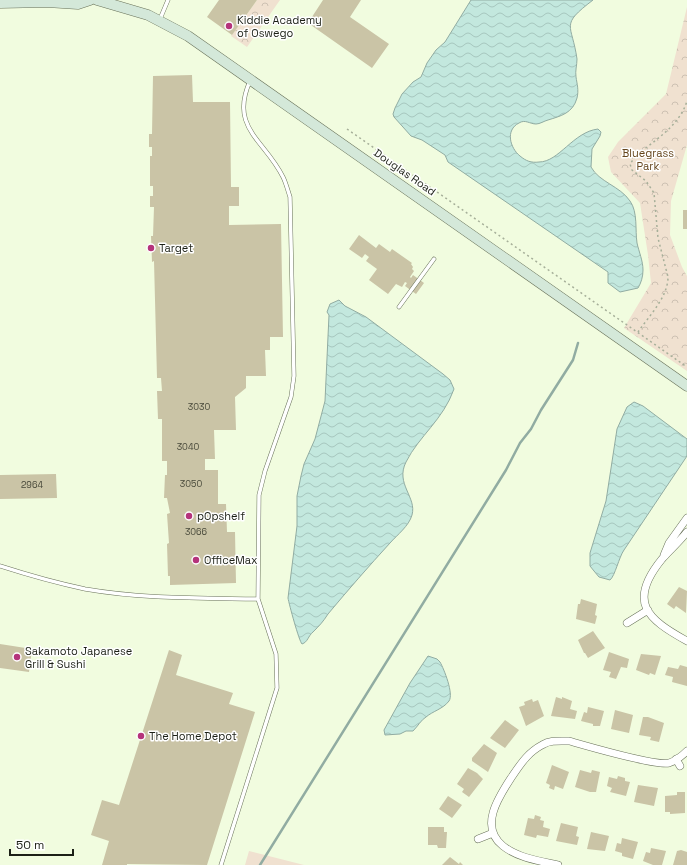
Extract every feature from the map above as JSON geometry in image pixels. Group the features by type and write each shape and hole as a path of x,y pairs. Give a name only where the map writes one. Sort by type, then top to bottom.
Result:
{"street":[{"path":"0,3 47,2 78,4 90,0"},
{"name":"Douglas Road","path":"97,0 120,6 159,20 188,36 687,386"},
{"path":"663,557 669,543 687,518"},
{"path":"687,532 677,545 663,557 651,572 645,586 644,600 656,623 687,641"},
{"path":"627,623 648,610"},
{"path":"558,865 516,854 502,846 493,833 491,817 496,800 527,754 543,744 555,740 569,741 651,762 668,763 687,752"},
{"path":"676,759 680,766"},
{"path":"478,839 493,833"}],"lane":[{"path":"159,20 168,0"},
{"path":"221,865 277,688 276,654 258,599 259,495 270,457 289,403 294,376 290,197 282,176 249,128 243,112 244,96 251,79"},
{"path":"399,307 434,259"},
{"path":"0,566 50,581 100,591 154,597 258,599"}],"path":[{"path":"637,333 663,296 668,283 668,276 658,238 654,193 646,181 632,170 630,164 635,157 678,120 687,102"},
{"path":"347,129 687,367"}],"green space":[{"path":"257,0 280,0 247,47 231,36"},
{"name":"Bluegrass Park","path":"687,7 687,145 671,201 670,235 687,276 687,371 624,328 651,283 640,203 611,172 608,157 618,142 666,94"},
{"path":"249,851 304,865 245,865"}],"water":[{"path":"471,0 593,0 575,15 570,26 577,59 576,75 578,92 573,107 566,113 540,123 536,124 523,121 519,123 512,130 510,139 520,156 529,161 536,162 546,161 553,157 581,135 589,131 598,129 601,132 592,149 591,167 599,177 621,191 633,205 637,243 643,267 641,282 638,288 620,292 608,283 608,272 448,162 445,155 422,140 411,136 394,117 393,114 395,108 402,94 413,82 421,77 427,63 436,50 445,42"},
{"path":"339,300 345,306 366,317 443,374 450,380 454,389 444,410 417,444 403,470 404,484 413,508 412,515 408,523 351,587 306,642 302,644 288,598 297,526 297,496 304,464 315,439 325,401 329,315 327,312 330,304"},
{"path":"634,402 643,406 687,439 687,456 624,550 614,575 610,580 599,577 590,566 590,553 606,501 617,429 627,407"},
{"path":"428,656 437,659 442,665 449,687 449,701 444,706 424,718 413,731 385,735 384,730 410,683"}],"building":[{"name":"Kiddie Academy of Oswego","path":"219,0 257,0 232,35 207,17"},
{"path":"323,0 361,0 350,17 389,44 372,68 308,23"},
{"path":"192,75 193,102 230,102 231,187 239,187 239,206 229,206 229,225 281,224 283,337 270,337 270,350 265,350 266,376 246,376 246,388 235,397 236,430 214,430 215,459 205,459 205,470 218,470 218,504 226,504 227,532 235,532 236,583 170,585 170,576 168,576 167,544 169,543 167,514 170,513 167,498 164,498 167,461 162,461 162,419 158,419 157,391 162,391 161,378 157,378 154,261 152,262 151,236 153,236 154,207 150,207 150,196 153,196 153,186 150,186 150,156 152,156 152,147 149,147 149,134 152,134 153,76"},
{"path":"683,210 687,210 687,229 683,229"},
{"path":"359,235 376,248 379,244 390,252 392,249 412,263 412,269 414,271 410,277 411,278 413,275 424,283 416,294 405,286 407,283 405,282 402,287 396,284 388,294 369,280 377,269 366,261 369,257 365,254 362,258 349,249"},
{"path":"56,474 57,498 0,499 0,475"},
{"path":"679,587 687,591 686,613 676,606 674,609 667,604"},
{"path":"581,599 597,604 595,624 576,619 578,604 580,604"},
{"path":"593,631 605,648 588,658 578,640"},
{"path":"0,644 32,649 29,672 0,668"},
{"path":"169,650 182,655 176,675 233,693 229,704 255,712 207,865 102,865 109,841 91,835 102,800 119,805"},
{"path":"609,652 629,659 627,668 621,667 616,679 609,677 611,672 603,670"},
{"path":"641,654 661,656 655,675 650,673 649,675 636,670"},
{"path":"680,665 687,667 687,686 672,682 673,677 665,675 668,667 678,669"},
{"path":"556,697 562,699 562,697 572,701 570,709 577,711 575,719 551,716"},
{"path":"532,699 533,702 538,700 544,716 526,726 519,707 525,705 524,702"},
{"path":"588,707 604,711 600,726 593,726 593,724 581,721 584,712 587,713"},
{"path":"615,710 633,715 629,733 611,729"},
{"path":"643,717 648,717 664,723 659,742 650,740 651,737 639,735"},
{"path":"505,720 519,730 505,748 490,738"},
{"path":"484,744 497,753 488,772 472,761 472,758"},
{"path":"552,765 569,772 563,789 555,786 554,790 549,788 550,785 546,783"},
{"path":"468,768 477,773 483,779 469,797 462,792 464,789 457,784"},
{"path":"580,770 591,773 592,770 600,772 596,792 590,792 575,787"},
{"path":"618,776 625,778 625,781 630,782 626,796 610,792 612,788 607,786 609,777 617,779"},
{"path":"638,785 658,788 654,806 634,802"},
{"path":"677,792 685,792 685,813 670,814 670,812 665,812 665,796 677,795"},
{"path":"448,796 462,805 452,818 439,809"},
{"path":"535,815 541,817 540,820 544,821 543,827 550,829 548,837 537,835 536,838 524,835 528,818 534,819"},
{"path":"561,823 578,827 576,836 579,837 577,845 556,841"},
{"path":"428,827 444,827 444,832 447,832 446,848 438,848 437,845 428,845"},
{"path":"591,832 609,836 605,851 587,849"},
{"path":"622,838 638,842 633,859 622,856 622,853 615,851 617,843 621,844"},
{"path":"651,848 666,851 662,865 653,865 643,861 646,852 650,853"},
{"path":"681,850 687,852 687,865 673,865 677,851"},
{"path":"450,857 459,864 460,862 463,865 442,865"}],"waterway":[{"path":"260,865 506,470 520,443 531,429 541,410 573,360 578,343"}],"place":[{"name":"Kiddie Academy of Oswego","path":"229,26"},
{"name":"Target","path":"151,248"},
{"name":"pOpshelf","path":"189,516"},
{"name":"OfficeMax","path":"196,560"},
{"name":"Sakamoto Japanese Grill & Sushi","path":"17,657"},
{"name":"The Home Depot","path":"141,736"}]}
